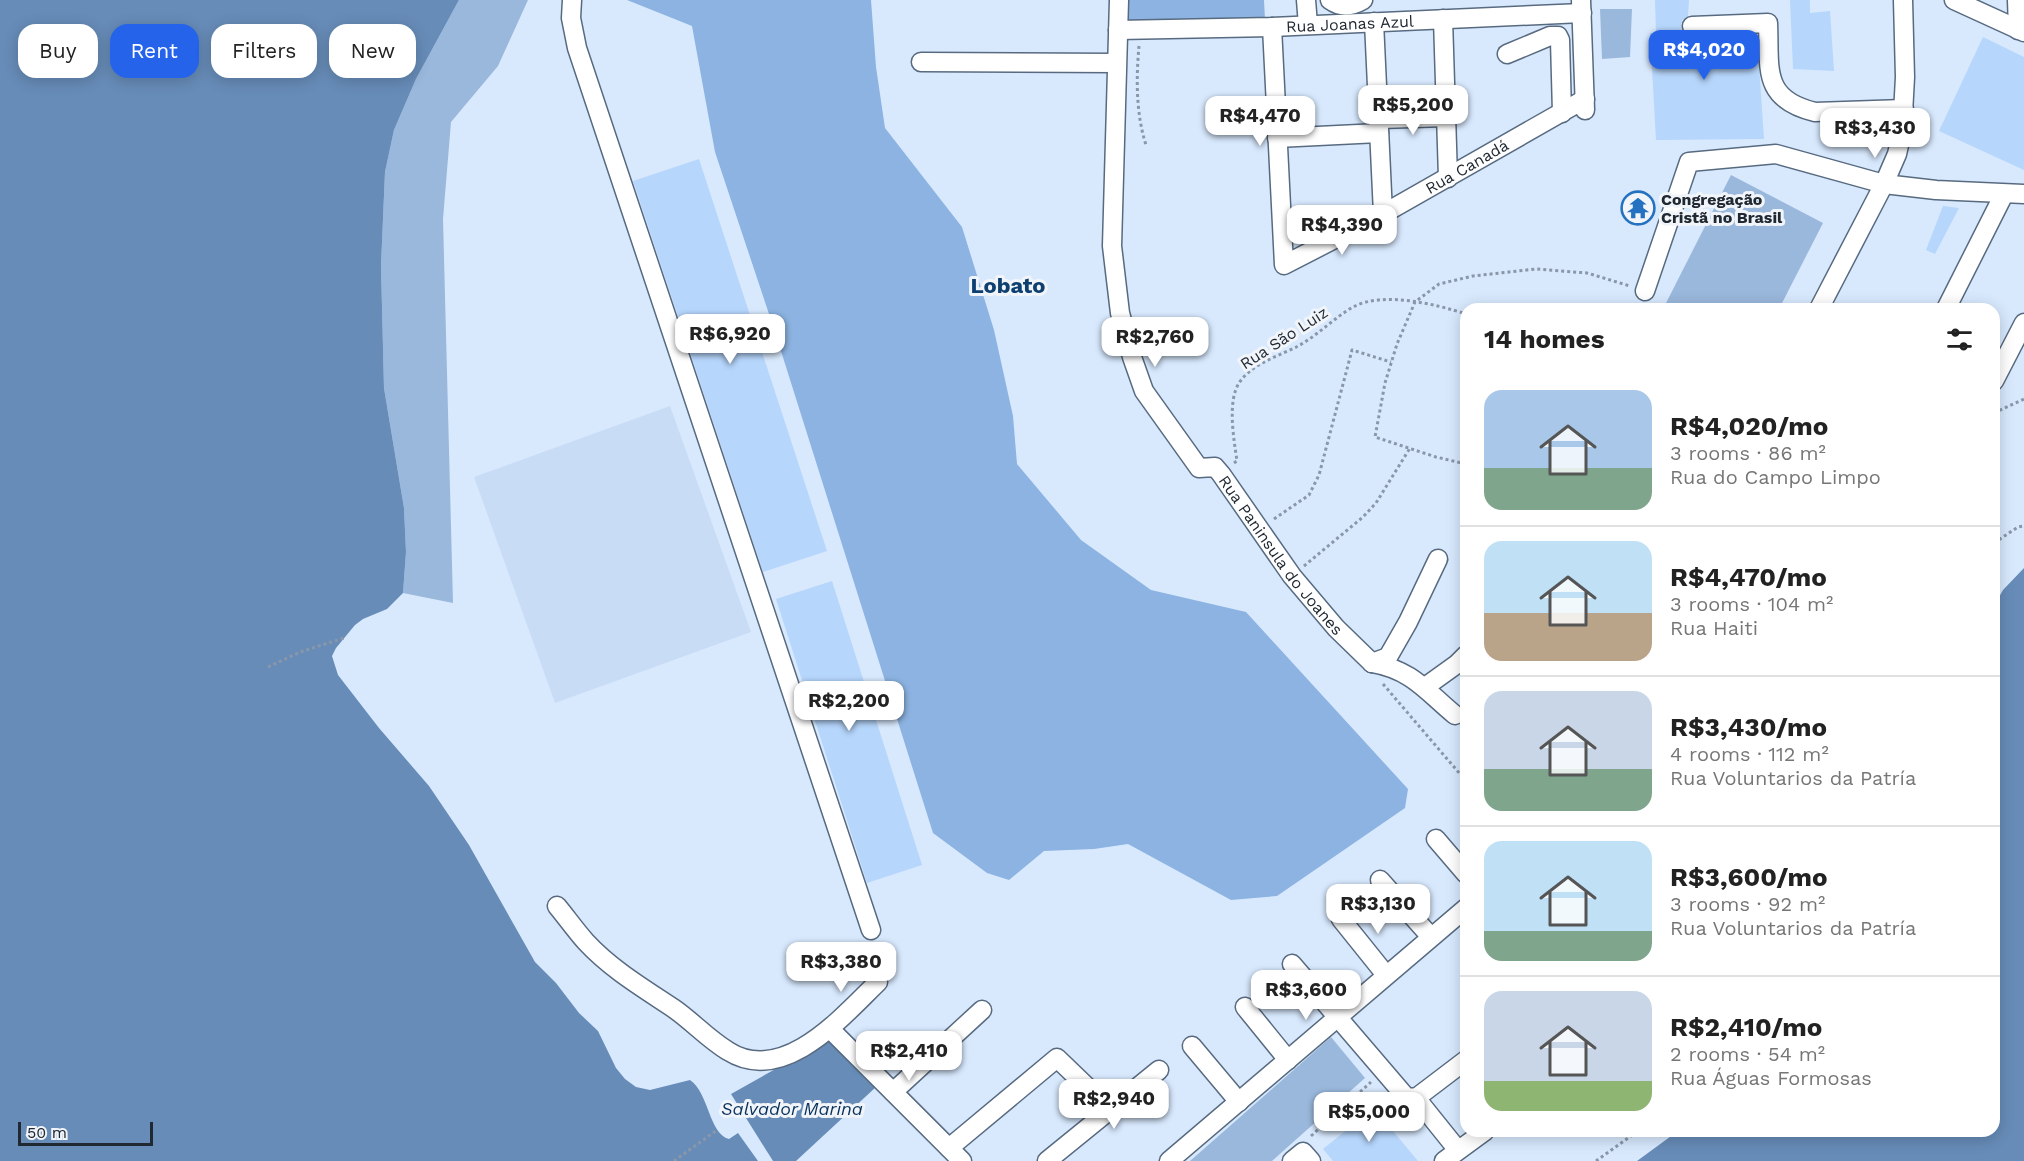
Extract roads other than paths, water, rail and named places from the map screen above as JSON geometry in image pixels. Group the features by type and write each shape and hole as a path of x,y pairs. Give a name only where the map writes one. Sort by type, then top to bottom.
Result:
{"street":[{"path":"572,0 572,18 577,48 871,930"},
{"name":"Rua Paninsula do Joanes","path":"1119,0 1112,246 1120,313 1144,391 1199,468 1215,467 1292,576 1336,628 1372,663"},
{"path":"1306,0 1308,25"},
{"path":"1330,0 1346,7 1363,0"},
{"path":"1509,15 1531,0"},
{"path":"1822,303 1884,184 1897,154 1904,110 1903,0"},
{"path":"1954,0 2021,31"},
{"path":"2017,0 2021,31"},
{"name":"Rua Joanas Azul","path":"1118,30 1272,27 1443,19 1509,15 1582,6"},
{"name":"Rua Canadá","path":"1277,138 1284,265 1383,214 1562,113 1585,105 1582,6"},
{"path":"1443,19 1448,178"},
{"path":"1374,22 1383,214"},
{"path":"1692,26 1768,23 1771,78 1774,87 1780,94 1803,109 1815,112 1904,110"},
{"path":"1272,27 1277,138 1447,117"},
{"path":"1507,54 1550,36 1558,36 1562,113"},
{"path":"921,62 1116,63"},
{"path":"1645,291 1689,162 1776,154 1884,184 1914,188 2024,194"},
{"path":"1949,303 2004,194"},
{"path":"2000,371 2021,335"},
{"path":"1372,663 1388,657 1408,622 1438,559"},
{"path":"1425,687 1460,661"},
{"path":"1372,663 1399,670 1425,687 1455,715"},
{"path":"1436,839 1460,867"},
{"path":"1380,880 1431,937"},
{"path":"557,906 587,943 621,973 676,1010 729,1052 746,1059 769,1060 810,1044 830,1029 878,982"},
{"path":"1169,1161 1460,913"},
{"path":"1341,919 1386,975"},
{"path":"1292,964 1406,1097 1416,1098 1460,1065"},
{"path":"1245,1007 1288,1060"},
{"path":"893,1092 981,1010"},
{"path":"830,1029 963,1161"},
{"path":"1192,1046 1239,1102"},
{"path":"949,1148 1057,1058 1111,1110"},
{"path":"1047,1161 1159,1070"},
{"path":"1416,1098 1450,1155 1476,1137"}],"water":[{"path":"0,0 459,0 416,79 394,130 385,172 381,266 384,388 404,508 406,552 403,593 387,609 355,625 332,656 338,675 379,728 429,786 469,845 535,962 556,983 579,1013 598,1031 616,1068 625,1079 636,1087 650,1090 690,1080 701,1094 722,1136 729,1139 738,1133 758,1161 0,1161"},
{"path":"2024,568 2024,1161 1637,1161 1670,1137 2000,1137 2000,595"},
{"name":"Salvador Marina","path":"827,1040 876,1087 796,1161 773,1161 731,1094"}],"place":[{"name":"Congregação Cristã no Brasil","path":"1638,208"}],"district":[{"name":"Lobato","path":"1008,285"}]}
